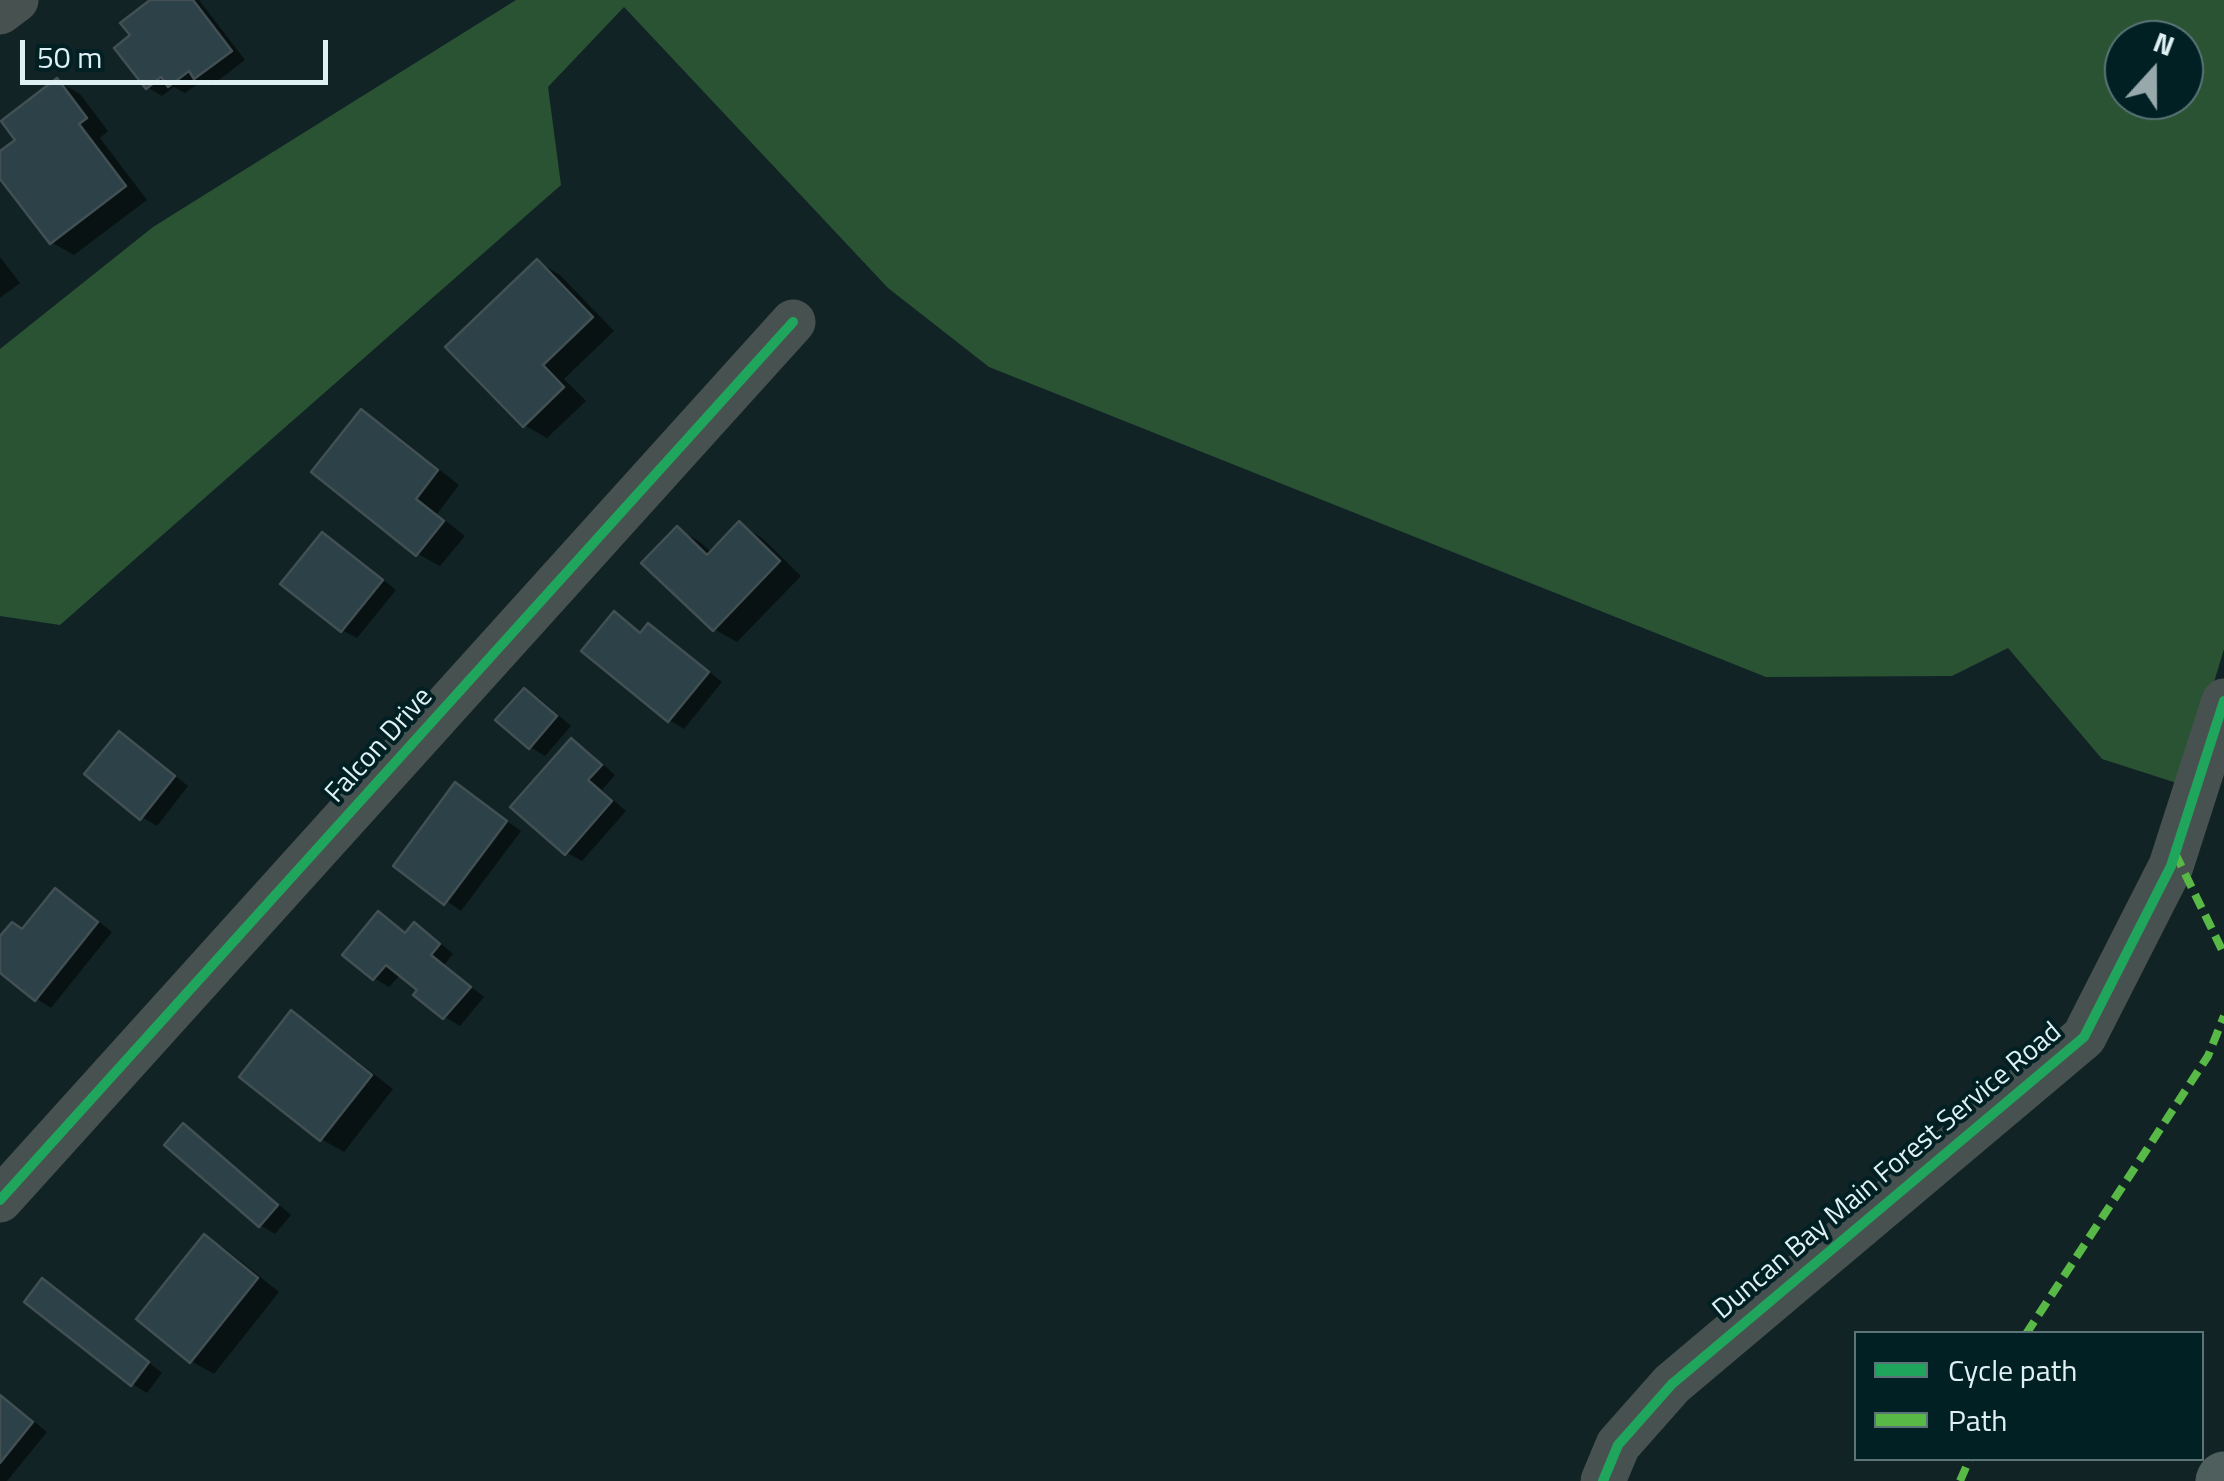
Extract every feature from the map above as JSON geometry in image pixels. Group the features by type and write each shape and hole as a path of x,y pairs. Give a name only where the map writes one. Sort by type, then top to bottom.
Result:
{"street":[{"path":"0,12 16,0"},
{"name":"Falcon Drive","path":"0,1200 793,322"},
{"name":"Duncan Bay Main Forest Service Road","path":"1603,1481 1618,1445 1672,1384 2084,1037 2171,866 2224,701"}],"green space":[{"path":"516,0 2224,0 2224,649 2183,785 2102,759 2008,648 1952,676 1766,677 989,367 888,288 624,7 548,87 561,185 60,625 0,616 0,349 153,227"}],"building":[{"path":"150,0 193,0 232,51 194,79 189,71 168,87 161,77 146,89 114,48 130,35 120,23"},
{"path":"57,78 87,118 79,124 126,186 50,244 0,179 0,151 15,140 1,121"},
{"path":"537,259 593,317 543,365 564,387 523,427 445,347"},
{"path":"361,409 438,470 416,499 444,521 416,556 311,472"},
{"path":"739,521 780,561 713,631 641,563 677,526 707,555"},
{"path":"322,532 383,580 341,632 280,584"},
{"path":"614,611 640,633 648,623 709,672 668,722 581,651"},
{"path":"524,688 557,716 529,749 495,720"},
{"path":"119,731 175,776 140,820 84,774"},
{"path":"571,738 602,765 588,780 612,801 565,855 510,807"},
{"path":"455,782 507,821 444,905 393,866"},
{"path":"55,888 98,922 35,1001 0,973 0,936 12,922 22,929"},
{"path":"378,911 405,933 414,922 440,944 431,955 471,987 443,1019 413,995 417,990 386,965 373,980 342,955"},
{"path":"291,1010 372,1075 320,1141 239,1077"},
{"path":"183,1123 278,1205 259,1227 164,1145"},
{"path":"204,1234 258,1278 190,1363 136,1319"},
{"path":"42,1278 149,1362 131,1386 24,1302"},
{"path":"0,1395 33,1422 0,1463"}],"marked path":[{"path":"2175,853 2224,954"},
{"path":"2028,1331 2208,1056 2224,1016"},
{"path":"1960,1481 1969,1461"}],"cycle path":[{"path":"0,1200 793,322"},
{"path":"1603,1481 1618,1445 1672,1384 2084,1037 2171,866 2224,701"}]}
